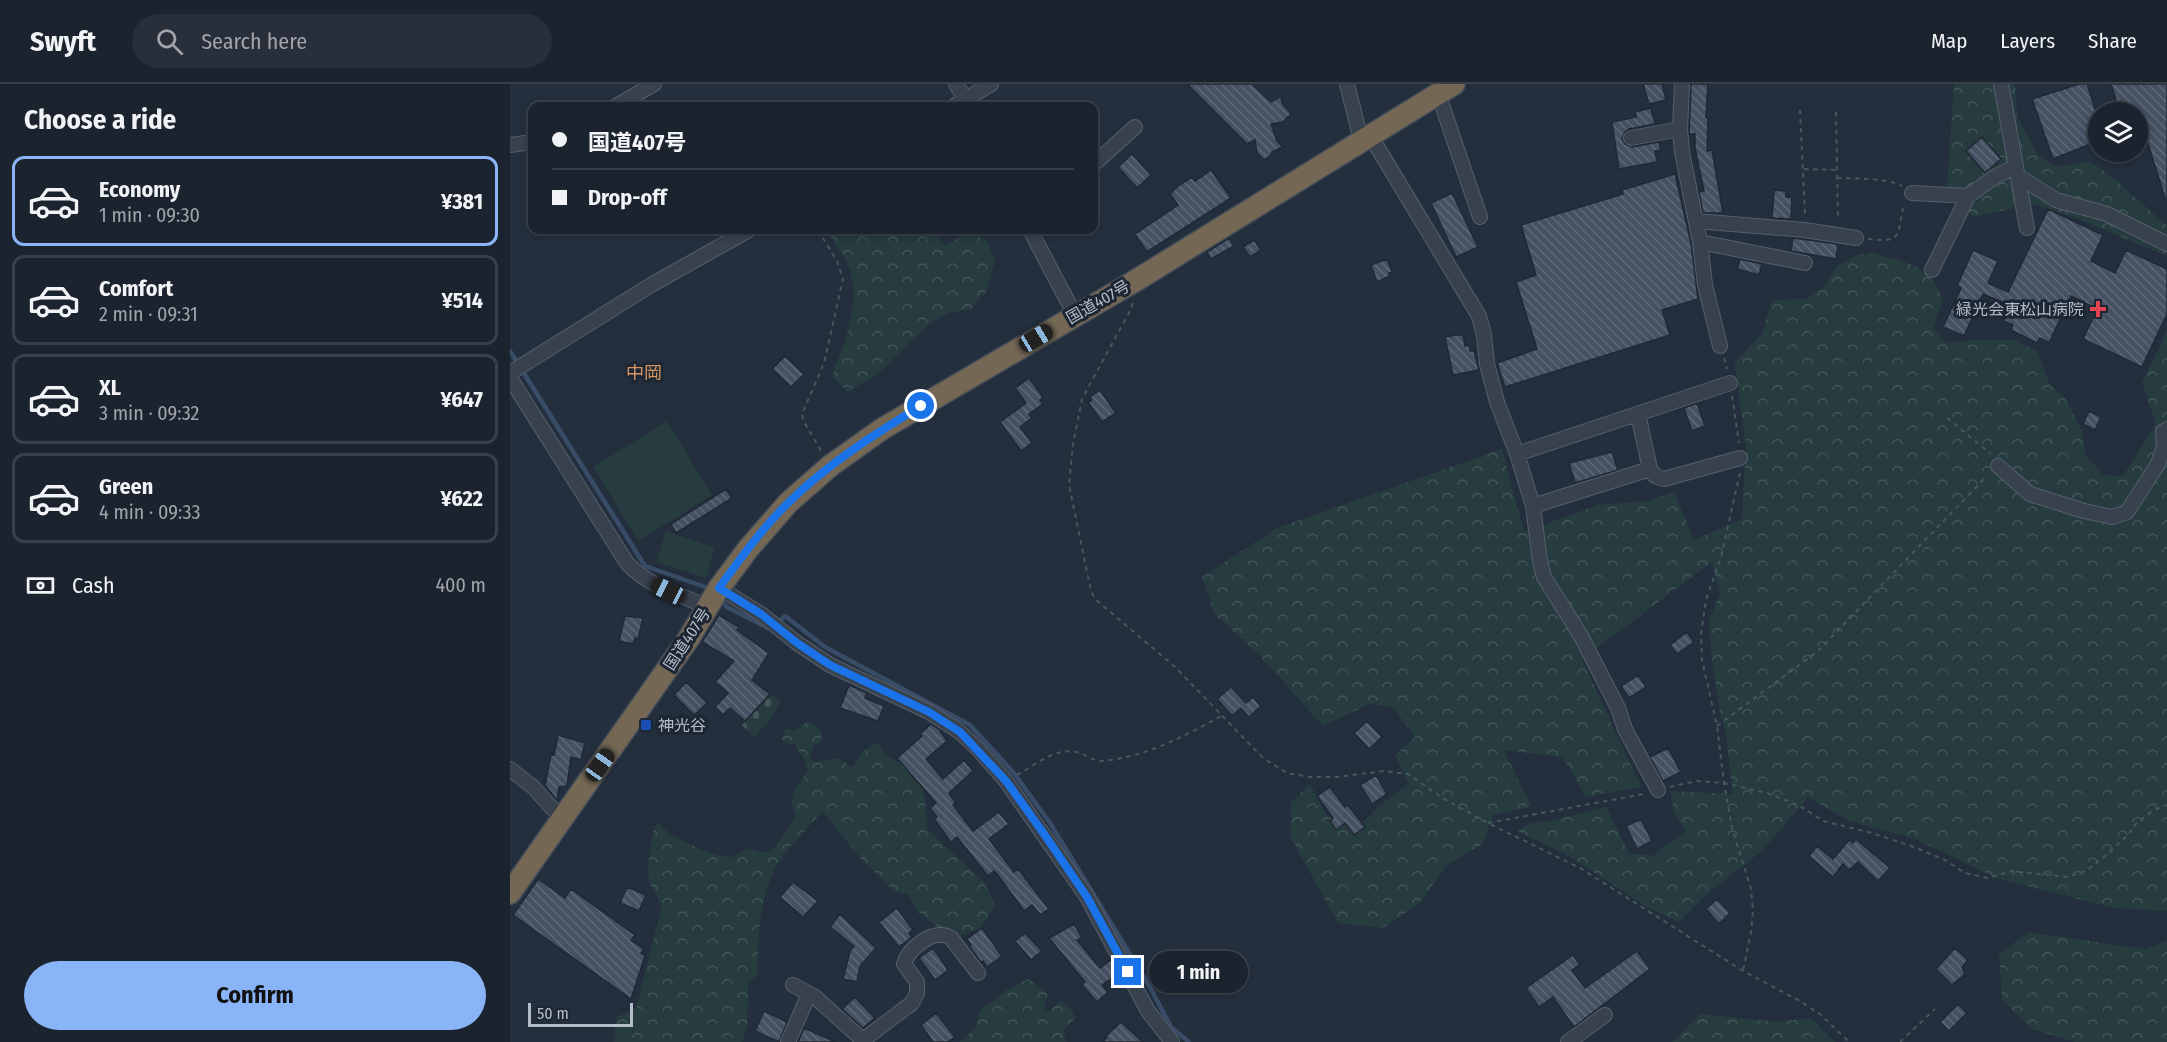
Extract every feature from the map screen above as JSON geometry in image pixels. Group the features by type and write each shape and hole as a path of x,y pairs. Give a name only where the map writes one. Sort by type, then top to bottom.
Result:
{"highway":[{"name":"国道407号","path":"510,893 683,648 719,588 748,549 779,512 830,466 882,429 1135,281 1446,89"}],"street":[{"path":"623,102 654,84"},
{"path":"956,84 962,102"},
{"path":"966,102 991,84"},
{"path":"1347,84 1365,137 1479,316 1484,335 1487,364 1497,402 1533,506 1544,577 1581,636 1618,708 1625,729 1658,790"},
{"path":"1682,84 1680,129 1682,152 1700,242 1705,285 1720,346"},
{"path":"2001,84 2027,228"},
{"path":"1446,89 1480,217"},
{"path":"1098,160 1135,127"},
{"path":"1631,138 1680,129"},
{"path":"510,145 528,143"},
{"path":"1932,270 1968,196 1993,178 2017,171"},
{"path":"2017,171 2056,200 2107,214 2167,244"},
{"path":"1912,193 1968,196"},
{"path":"1696,221 1805,230 1856,238"},
{"path":"510,373 651,285 742,234"},
{"path":"1032,234 1075,315"},
{"path":"1700,242 1805,263"},
{"path":"510,378 627,563 639,576 708,607"},
{"path":"1516,454 1730,383"},
{"path":"1638,414 1650,469 1655,476 1664,479 1740,458"},
{"path":"1998,466 2030,494 2112,517 2127,512 2158,464 2164,446 2163,432 2167,429"},
{"path":"1533,506 1650,469"},
{"path":"719,588 761,614 797,643 830,665 929,712 960,732 1006,781 1087,897 1148,1011 1168,1039"},
{"path":"510,769 533,787 562,819"},
{"path":"793,985 815,997 864,1041 912,1003 917,993 917,982 904,964 906,956 926,940 937,934 945,934 951,938 978,973"},
{"path":"788,1042 809,994"},
{"path":"1568,1042 1605,1015"}],"path":[{"path":"1800,110 1805,230"},
{"path":"1836,112 1839,235"},
{"path":"1803,169 1837,170"},
{"path":"1837,178 1896,183 1909,189 1912,193 1906,198 1899,229 1894,238 1889,241 1856,238"},
{"path":"820,234 837,261 843,279 824,363 802,414 803,420 830,466"},
{"path":"1135,281 1136,288 1131,309 1082,399 1073,444 1069,485 1091,591 1095,599 1174,666 1263,758 1287,773 1310,777 1337,777 1384,771 1408,774 1444,799 1580,868 1743,971 1821,1015 1849,1042"},
{"path":"1720,346 1737,419 1740,473 1721,557 1706,600 1701,633 1702,660 1717,726 1732,828 1751,890 1753,910 1751,932 1743,971"},
{"path":"1717,726 1818,651 1998,466 1996,458 1947,418"},
{"path":"1006,781 1049,757 1062,753 1077,752 1102,761 1144,751 1180,739 1223,716"},
{"path":"1488,823 1630,797 1697,782 1724,783 1767,793 1800,806 1823,821 1872,833 1914,847 1945,860 1965,873 1988,878 2012,871 2067,877 2086,871 2128,835 2136,824 2152,811 2167,805"},
{"path":"1900,1042 1935,1009"}],"green space":[{"path":"1954,84 2015,84 2017,116 2037,154 2055,167 2091,162 2117,181 2167,226 2167,256 2076,218 2033,204 1974,217 1947,190"},
{"path":"829,234 935,234 945,245 966,234 974,234 987,241 995,260 986,292 971,309 947,313 928,325 879,373 848,392 832,376 850,324 854,297 853,283 846,260"},
{"path":"1876,253 1915,266 1929,277 1943,298 1933,328 1947,343 1974,340 2015,340 2038,352 2049,383 2066,400 2082,431 2085,454 2103,475 2123,476 2156,424 2142,383 2167,331 2167,911 2114,908 1996,878 1918,840 1849,821 1808,797 1764,849 1706,895 1679,922 1647,907 1569,856 1517,831 1532,823 1551,821 1606,807 1629,853 1653,856 1685,831 1673,810 1671,791 1733,794 1726,735 1720,713 1712,661 1709,620 1720,594 1712,562 1582,659 1641,787 1586,797 1563,757 1504,750 1531,806 1493,815 1483,844 1448,864 1419,904 1383,928 1338,923 1290,836 1291,803 1310,784 1328,817 1355,830 1378,807 1409,783 1395,756 1415,737 1393,707 1369,704 1323,726 1261,657 1215,615 1202,577 1277,528 1502,449 1524,532 1598,505 1648,501 1674,492 1694,540 1742,519 1746,448 1735,362 1762,334 1772,300 1807,299 1826,285 1836,267 1856,255"},
{"path":"667,421 712,495 639,541 593,467"},
{"path":"666,531 715,547 706,578 656,562"},
{"path":"771,695 781,701 768,722 754,737 742,725"},
{"path":"809,721 822,732 821,742 814,745 810,755 814,762 839,758 852,768 862,753 874,743 881,747 885,754 912,772 924,794 927,829 984,882 995,906 980,929 958,936 939,928 918,912 909,895 895,892 863,861 822,811 787,851 771,877 760,925 758,974 748,984 747,1026 742,1042 614,1042 616,1017 636,1009 661,910 648,874 654,827 659,824 681,840 724,857 738,855 748,848 763,853 772,851 796,814 791,804 794,790 808,771 804,759 794,744 786,744 782,738 786,729 794,730"},
{"path":"2029,932 2144,949 2167,941 2167,1042 2075,1042 2032,1029 2002,1000 1999,954"},
{"path":"1028,979 1045,990 1048,995 1044,1004 1046,1010 1050,1011 1063,1001 1072,1011 1075,1018 1064,1030 1066,1042 959,1042 976,1028 980,1011 1007,990"},
{"path":"1700,1014 1776,1022 1811,1018 1835,1042 1672,1042"}],"building":[{"path":"1187,84 1252,84 1271,102 1281,96 1282,103 1291,114 1283,122 1271,124 1277,141 1283,147 1272,152 1264,160 1257,153 1255,140 1247,144"},
{"path":"1643,84 1662,84 1666,100 1649,104"},
{"path":"1691,84 1708,84 1707,151 1712,150 1723,213 1703,213 1699,192 1704,191 1695,148 1695,134 1689,134"},
{"path":"2079,84 2087,84 2093,102 2088,102 2088,145 2053,159 2032,99"},
{"path":"2111,84 2167,84 2167,198 2165,198 2148,144 2148,102 2117,102"},
{"path":"1651,108 1655,124 1629,129 1622,139 1625,144 1632,147 1659,142 1661,150 1655,151 1657,162 1619,169 1612,122 1636,117 1635,112"},
{"path":"1982,137 2001,159 1985,173 1966,151"},
{"path":"1132,154 1151,175 1137,188 1118,167"},
{"path":"1211,170 1231,198 1147,252 1135,234 1178,205 1170,194 1178,186 1192,177 1195,181"},
{"path":"1675,174 1691,243 1698,299 1662,310 1670,335 1505,387 1497,363 1537,349 1516,282 1536,275 1521,225 1623,194 1622,190"},
{"path":"1774,190 1786,191 1786,197 1792,197 1791,219 1772,218"},
{"path":"1452,193 1478,247 1456,257 1431,203"},
{"path":"2048,209 2103,235 2091,261 2115,273 2126,250 2167,269 2167,314 2142,367 2083,339 2097,309 2071,296 2049,343 2040,338 2037,343 2011,330 2013,325 2004,321 2011,306 1983,294 1964,336 1943,327 1961,288 1957,286 1973,250 1998,261 1988,283 2008,292"},
{"path":"1229,238 1234,246 1211,259 1207,252"},
{"path":"1793,238 1838,244 1836,259 1791,251"},
{"path":"1254,240 1261,250 1250,257 1243,247"},
{"path":"1387,259 1392,272 1389,273 1390,276 1377,282 1371,265"},
{"path":"1740,259 1762,264 1759,275 1737,269"},
{"path":"1463,335 1465,346 1469,345 1470,351 1474,351 1479,370 1453,375 1445,337"},
{"path":"785,356 804,374 791,387 772,369"},
{"path":"1029,378 1043,397 1040,400 1043,404 1029,414 1032,418 1020,427 1032,443 1021,451 1000,422 1026,403 1015,388"},
{"path":"1100,390 1116,413 1102,422 1088,402 1092,400 1090,397"},
{"path":"1697,403 1705,426 1692,431 1684,408"},
{"path":"2089,411 2101,417 2095,430 2083,424"},
{"path":"1612,452 1618,470 1575,483 1569,463"},
{"path":"726,489 732,498 676,533 671,524"},
{"path":"719,615 739,627 737,630 769,653 752,680 770,694 745,721 730,708 723,715 715,707 728,693 715,682 734,661 702,642"},
{"path":"625,616 643,618 638,639 635,638 633,644 619,641"},
{"path":"1687,632 1694,642 1677,654 1670,645"},
{"path":"1638,675 1646,687 1629,698 1621,686"},
{"path":"686,682 707,703 694,715 674,695"},
{"path":"849,685 867,693 865,698 884,706 878,721 840,708"},
{"path":"1231,687 1246,703 1253,697 1261,706 1249,717 1241,708 1232,716 1217,699"},
{"path":"1367,721 1382,737 1369,749 1354,733"},
{"path":"931,724 939,729 947,741 926,759 943,779 964,760 973,771 949,793 956,803 953,805 973,831 999,812 1009,824 989,839 1014,872 1018,869 1049,909 1040,915 1032,905 1024,911 997,874 994,871 988,876 957,837 951,842 934,819 937,817 930,808 936,803 897,758 922,736 920,734"},
{"path":"558,735 585,743 581,760 571,757 567,786 559,787 557,800 545,785 551,754 554,755"},
{"path":"1668,748 1681,772 1663,781 1650,757"},
{"path":"1376,775 1387,794 1372,804 1360,785"},
{"path":"1330,787 1345,807 1348,805 1365,827 1354,835 1345,823 1336,830 1330,821 1333,818 1317,796"},
{"path":"1641,819 1652,841 1637,849 1626,826"},
{"path":"1856,839 1890,868 1878,881 1858,862 1849,870 1843,864 1833,877 1809,856 1817,846 1833,859 1849,840 1853,843"},
{"path":"538,879 565,898 571,889 635,935 631,940 644,949 641,953 645,956 631,999 513,915"},
{"path":"793,882 818,901 803,917 780,897"},
{"path":"627,887 646,895 639,911 620,903"},
{"path":"1717,899 1730,913 1719,924 1706,909"},
{"path":"897,908 913,930 909,933 912,937 899,947 879,922"},
{"path":"840,914 876,948 860,966 857,982 843,979 850,951 854,946 830,927"},
{"path":"1074,924 1082,938 1077,940 1100,968 1111,960 1118,974 1102,985 1108,992 1097,1002 1082,985 1085,982 1049,938"},
{"path":"982,928 1002,956 987,967 969,946 971,945 967,939"},
{"path":"1025,933 1042,951 1031,960 1015,941"},
{"path":"933,948 947,968 947,971 935,980 919,958"},
{"path":"1955,948 1968,960 1962,967 1965,974 1952,985 1936,969"},
{"path":"1637,951 1650,969 1574,1027 1553,997 1539,1007 1526,988 1573,955 1580,965 1572,970 1585,988"},
{"path":"855,997 875,1018 863,1028 842,1009"},
{"path":"1958,1004 1967,1013 1949,1031 1940,1022"},
{"path":"764,1011 787,1022 779,1042 755,1031"},
{"path":"936,1013 955,1037 948,1042 933,1042 921,1025"},
{"path":"1121,1022 1143,1042 1103,1042"},
{"path":"804,1028 836,1042 798,1042"}],"waterway":[{"path":"510,351 645,566 711,591"},
{"path":"719,599 727,607 770,629"},
{"path":"777,624 785,616 825,647 970,725 1013,772 1050,823 1150,987 1171,1027 1189,1042"}],"place":[{"name":"緑光会東松山病院","path":"2098,309"},
{"name":"神光谷","path":"646,725"}],"district":[{"name":"中岡","path":"644,373"}],"route":[{"path":"921,406 882,429 830,466 788,503 748,549 719,588 761,614 797,643 830,665 929,712 960,732 1006,781 1042,831 1087,897 1128,972"}]}
